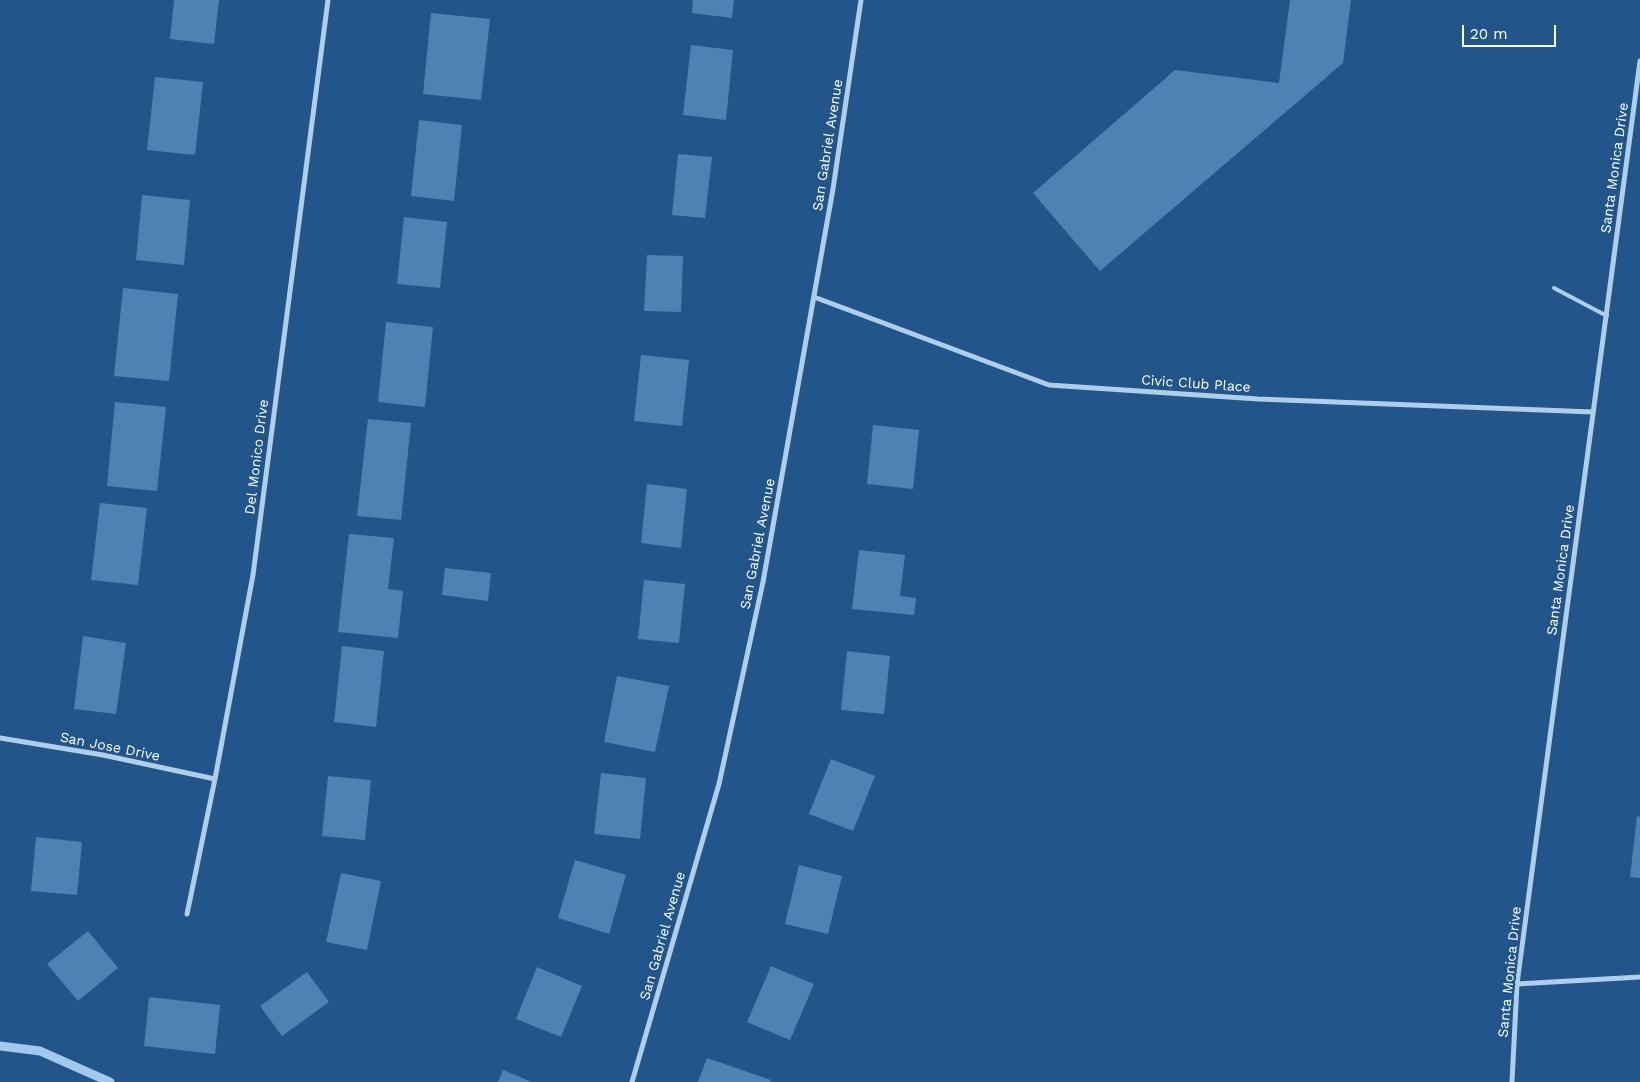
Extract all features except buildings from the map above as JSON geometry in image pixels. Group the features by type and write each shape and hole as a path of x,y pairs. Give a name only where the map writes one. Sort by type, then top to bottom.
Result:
{"street":[{"name":"Del Monico Drive","path":"187,914 215,779 253,575 328,0"},
{"name":"San Gabriel Avenue","path":"632,1082 719,784 763,582 833,189 861,0"},
{"name":"Santa Monica Drive","path":"1512,1082 1518,984 1640,62"},
{"name":"Civic Club Place","path":"814,297 1049,386 1258,399 1593,412"},
{"name":"San Jose Drive","path":"0,738 103,755 215,779"},
{"path":"1518,984 1640,977"}],"lane":[{"path":"1554,288 1606,316"}],"waterway":[{"path":"0,1046 40,1051 110,1082"}]}
